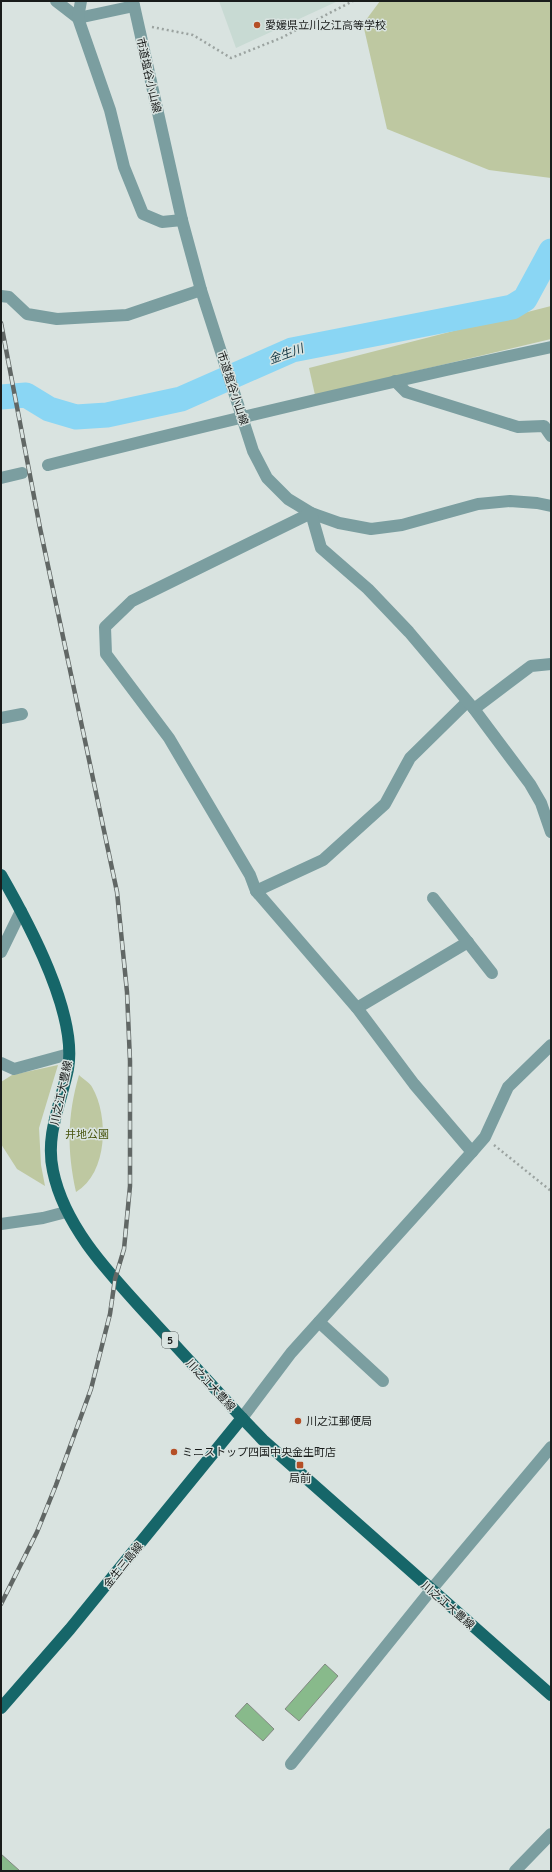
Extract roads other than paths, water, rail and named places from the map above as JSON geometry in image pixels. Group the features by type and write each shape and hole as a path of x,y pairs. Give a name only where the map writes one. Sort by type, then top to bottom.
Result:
{"main road":[{"name":"川之江大豊線","path":"1,875 22,911 39,946 60,1005 67,1030 69,1054 68,1069 53,1128 51,1147 52,1169 66,1212 115,1279 242,1418 264,1440 431,1590 551,1695"},
{"name":"金生三島線","path":"1,1708 70,1629 242,1418"}],"street":[{"path":"56,1 78,18"},
{"path":"81,1 78,18 110,110 124,167 143,214 162,222 182,220"},
{"path":"78,18 133,4"},
{"name":"市道塩谷小山線","path":"133,4 182,220 201,290 253,451 267,478 288,499 311,513 339,523 371,529 402,525 478,504 510,501 537,503 551,506"},
{"path":"1,296 9,297 27,314 57,319 127,315 201,290"},
{"path":"48,466 241,414 551,347"},
{"path":"395,381 406,392 518,427 549,429"},
{"path":"1,478 22,472"},
{"path":"472,1152 414,1084 357,1008 256,891 250,875 169,738 106,654 105,627 132,601 311,513 321,548 368,589 409,632 470,706 530,784 541,802 551,832"},
{"path":"256,891 323,860 384,804 410,758 470,706 531,666 551,664"},
{"path":"1,718 22,714"},
{"path":"433,898 492,973"},
{"path":"1,952 22,911"},
{"path":"357,1008 468,942"},
{"path":"242,1418 292,1353 485,1137 508,1087 551,1045"},
{"path":"1,1063 14,1069 69,1054"},
{"path":"1,1224 43,1218 66,1212"},
{"path":"319,1322 383,1381"},
{"path":"292,1764 431,1590 551,1446"},
{"path":"515,1871 551,1834"}],"waterway":[{"name":"金生川","path":"1,397 26,395 49,409 76,417 107,415 181,399 292,350 512,307 525,299 551,251"}],"railway":[{"path":"1,323 40,528 117,892 127,992 130,1061 130,1186 124,1249 115,1279 110,1314 91,1389 56,1485 37,1532 1,1604"}],"place":[{"name":"愛媛県立川之江高等学校","path":"257,25"},
{"name":"川之江郵便局","path":"298,1421"},
{"name":"ミニストップ四国中央金生町店","path":"174,1452"},
{"name":"局前","path":"300,1465"}],"park label":[{"name":"井地公園","path":"87,1134"}]}
